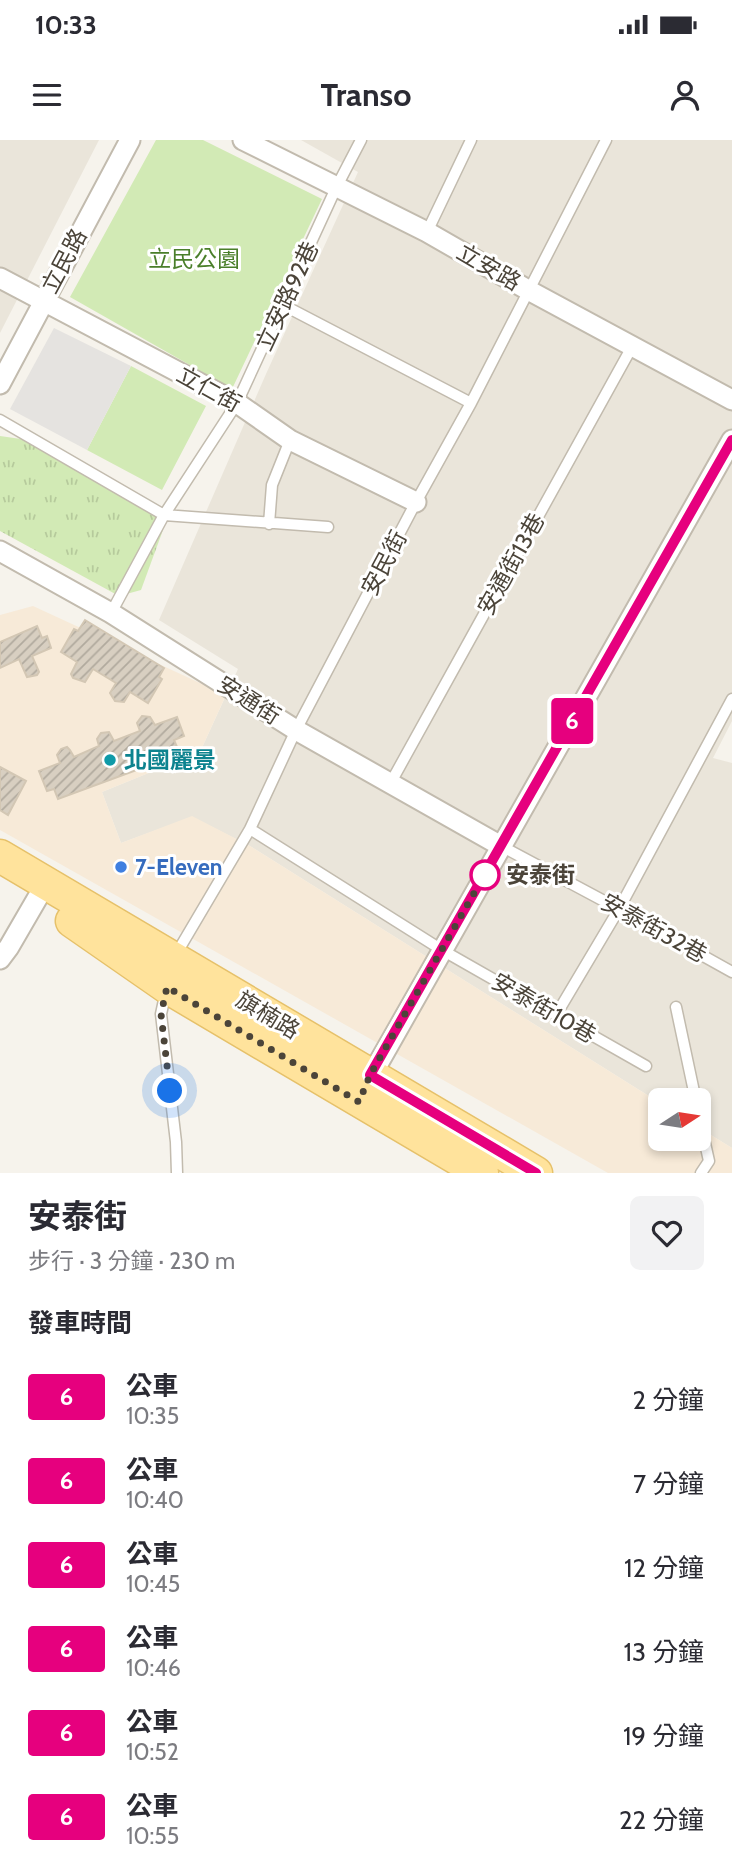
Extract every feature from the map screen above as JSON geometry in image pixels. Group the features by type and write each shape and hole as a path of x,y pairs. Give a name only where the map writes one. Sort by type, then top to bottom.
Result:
{"main road":[{"name":"旗楠路","path":"0,856 170,973"},
{"name":"旗楠路","path":"0,876 365,1089 536,1173"},
{"name":"旗楠路","path":"365,1089 482,1173"}],"street":[{"name":"立民路","path":"0,384 130,140"},
{"name":"立安路","path":"243,140 427,232 732,400"},
{"name":"立仁街","path":"0,278 237,403 290,440 416,502"},
{"path":"365,1089 732,440"},
{"name":"安通街","path":"0,551 111,613 296,730 501,846"},
{"path":"0,959 38,897"}],"lane":[{"name":"立安路92巷","path":"111,613 164,515 237,403 336,188 361,140"},
{"path":"427,232 471,140"},
{"name":"安民街","path":"170,973 250,830 296,730 471,403 606,140"},
{"path":"282,306 471,403"},
{"name":"安通街13巷","path":"390,784 633,345"},
{"path":"0,420 164,515 328,527"},
{"path":"269,524 272,485 290,440"},
{"path":"556,1015 620,909 732,699"},
{"name":"安泰街10巷","path":"250,830 442,950 646,1066"},
{"name":"安泰街32巷","path":"501,846 732,972"},
{"path":"170,973 161,1014 176,1142 177,1173"},
{"path":"676,1007 693,1088"},
{"path":"701,1173 709,1161 707,1152"}],"shaded area":[{"path":"0,140 99,140 0,333"},
{"path":"301,140 732,140 732,721 713,758 732,763 732,1148 711,1135 711,1088 648,1088 648,1095 250,846 192,817 121,843 102,792 200,752 238,669 159,620 358,172"},
{"path":"54,328 131,366 87,450 10,409"},
{"path":"33,606 226,695 200,752 102,792 121,843 192,816 250,846 648,1095 648,1152 710,1152 711,1135 732,1148 732,1173 608,1173 0,830 0,615"}],"green space":[{"name":"立民公園","path":"156,140 203,140 322,199 232,389 70,297"},
{"path":"131,366 206,406 162,490 87,450"},
{"path":"0,436 21,439 152,511 163,530 141,590 119,596 0,531"}],"building":[{"name":"北國麗景","path":"85,620 164,668 159,677 162,679 148,703 130,692 124,702 115,701 110,693 116,683 93,669 85,682 73,678 71,674 77,662 61,652 74,629 78,631"},
{"path":"37,626 42,638 47,636 51,648 32,656 39,672 37,675 27,677 19,659 0,668 0,642"},
{"name":"北國麗景","path":"142,716 150,717 155,725 177,717 184,736 174,740 180,754 58,799 54,789 47,791 39,771 60,763 57,755 61,749 67,747 74,757 99,746 97,739 101,733 109,732 114,741 140,731 137,723"},
{"path":"0,767 26,781 8,815 0,810"}],"bus line":[{"name":"6","path":"536,1173 370,1075 732,440"}],"place":[{"name":"北國麗景","path":"110,760"},
{"name":"7-Eleven","path":"121,867"},
{"name":"安泰街","path":"485,875"}],"route":[{"path":"170,1091 161,1014 167,987 359,1102 370,1075 489,867 485,875"}]}
